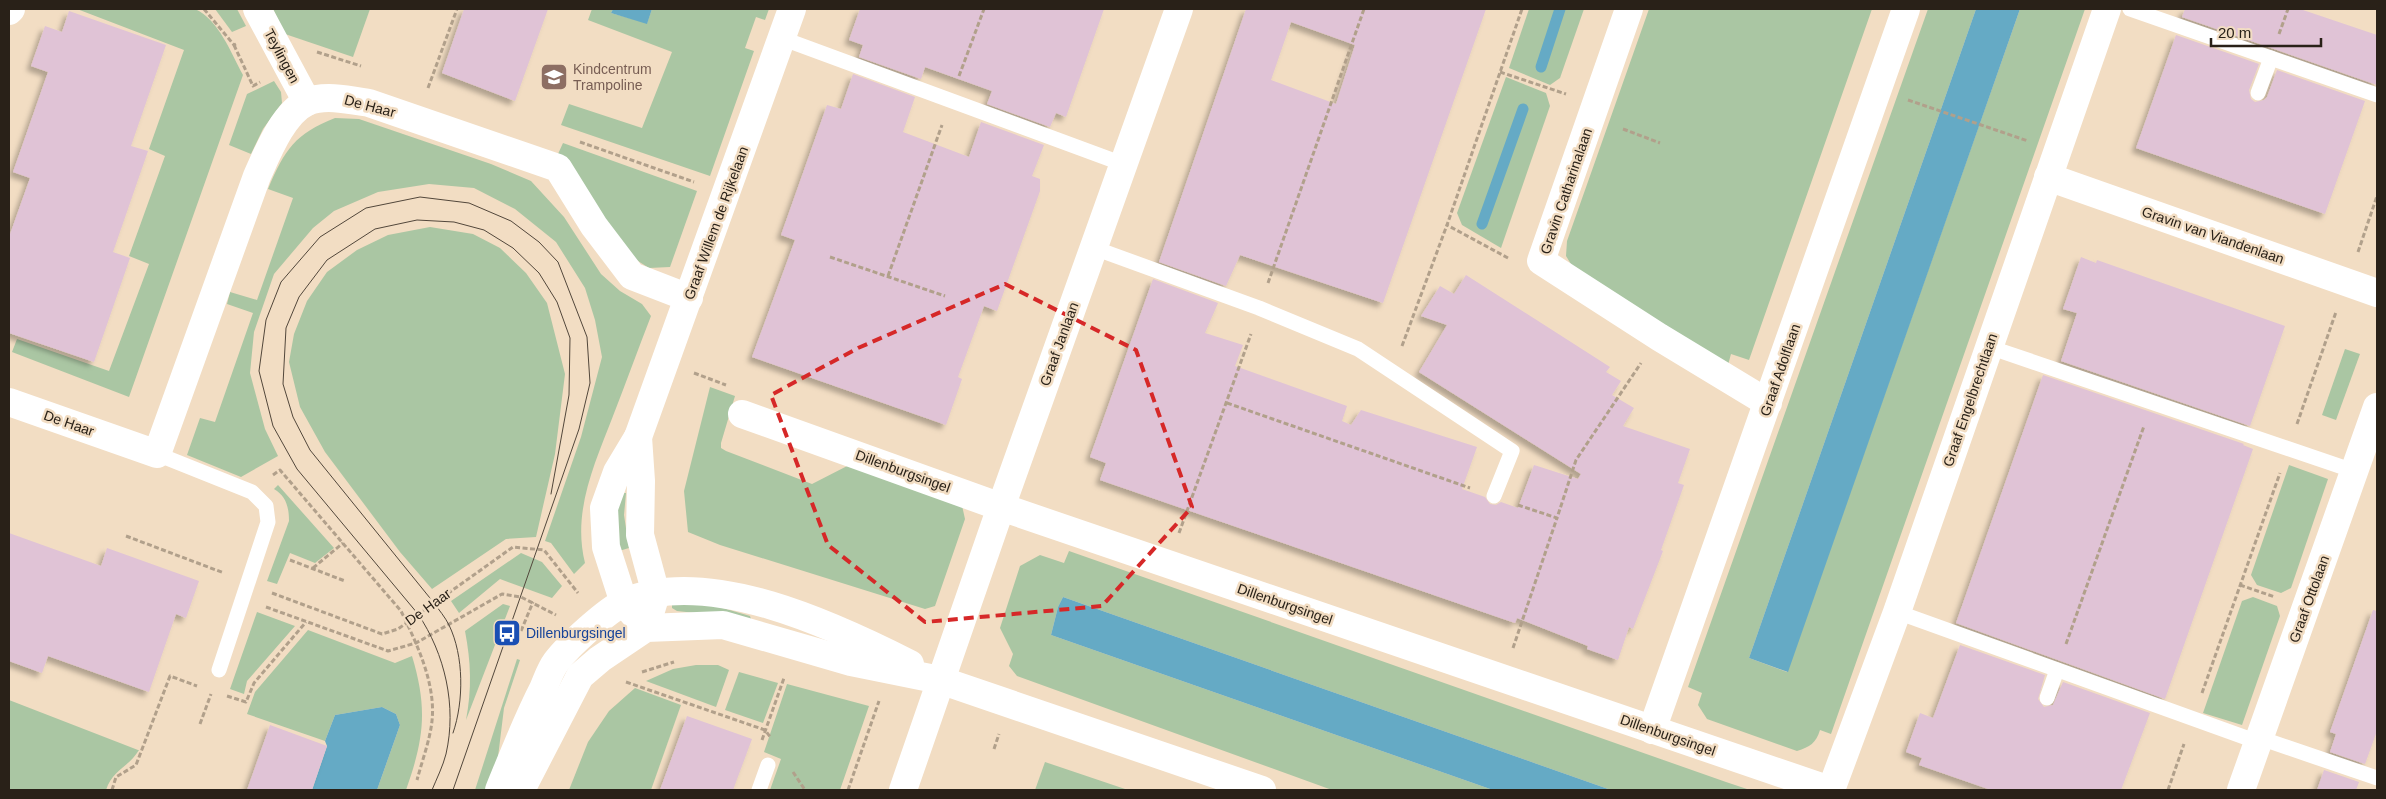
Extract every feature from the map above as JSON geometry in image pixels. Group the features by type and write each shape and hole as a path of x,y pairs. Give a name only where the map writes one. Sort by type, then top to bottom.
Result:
{"street":[{"name":"Teylingen","path":"257,9 307,102"},
{"name":"Graaf Willem de Rijkelaan","path":"646,628 624,603 606,547 604,508 617,472 638,437 792,9"},
{"name":"Graaf Janlaan","path":"903,790 1001,507 1179,9"},
{"name":"Gravin Catharinalaan","path":"1629,9 1541,261 1659,337 1768,403"},
{"name":"Graaf Adolflaan","path":"1652,730 1906,9"},
{"name":"Graaf Engelbrechtlaan","path":"1831,790 1897,612 1988,346 2107,9"},
{"name":"De Haar","path":"307,102 338,98 369,103 558,168 594,226 632,276 689,298"},
{"path":"157,454 257,176 273,141 288,119 307,102"},
{"name":"Gravin van Viandenlaan","path":"2048,177 2377,293"},
{"name":"De Haar","path":"9,402 157,454"},
{"name":"Graaf Ottolaan","path":"2241,790 2377,407"},
{"name":"Dillenburgsingel","path":"742,414 1001,507 1831,790"},
{"name":"Graaf Willem de Rijkelaan","path":"638,437 641,481 640,535 656,594"},
{"path":"499,790 531,712 556,662 579,636 624,603 656,594 697,591 734,595 859,638 940,680"},
{"path":"646,628 656,594"},
{"path":"521,790 580,676 600,659 646,628 723,625 851,662 940,680 1262,790"}],"lane":[{"path":"2130,9 2377,96"},
{"path":"781,38 1123,164"},
{"path":"2258,93 2271,58"},
{"path":"1094,248 1259,308 1358,349 1512,451 1494,496"},
{"path":"1988,346 2354,471"},
{"name":"De Haar","path":"157,454 252,492"},
{"path":"219,670 268,522 266,506 252,492"},
{"path":"1897,612 2193,719 2377,778"},
{"path":"2047,698 2057,670"},
{"path":"759,790 768,766"}],"path":[{"path":"428,88 457,9"},
{"path":"888,276 984,9"},
{"path":"1392,372 1447,225 1522,9"},
{"path":"1500,72 1594,111 1660,143"},
{"path":"1920,105 1994,130"},
{"path":"2168,790 2377,196"},
{"path":"1447,225 1510,259 1541,261"},
{"path":"830,257 945,296"},
{"path":"2057,670 2152,402"},
{"path":"252,492 280,470 402,611 416,643 430,685 432,720 417,780"},
{"path":"1502,679 1557,518"},
{"path":"126,536 238,579 262,605 388,651 416,643 502,594 521,597 563,618 579,636"},
{"path":"312,569 343,543"},
{"name":"De Haar","path":"246,587 382,634 398,629 513,547 544,550 583,600"},
{"path":"290,560 345,581"},
{"path":"522,631 533,602"},
{"path":"112,790 116,778 136,765 170,676 246,702 254,683 306,622"},
{"path":"761,744 795,646"},
{"path":"600,659 618,679 765,730"},
{"path":"640,673 677,661"},
{"path":"200,724 219,670"},
{"path":"870,698 879,701 888,698"},
{"path":"848,790 879,701"}],"highlighted area":[{"path":"1005,284 1136,350 1192,507 1102,606 925,622 828,545 771,395 858,348"}],"green space":[{"path":"77,9 195,9 218,29 243,75 129,397 12,352 17,339 109,371 149,264 129,256 165,156 149,149 184,50"},
{"path":"215,9 237,9 246,26 232,32"},
{"path":"273,9 370,9 353,57 285,34"},
{"path":"592,9 613,9 611,13 647,23 652,9 769,9 765,20 756,17 745,48 754,51 710,176 561,125 569,104 642,128 672,52 588,20"},
{"path":"1529,9 1584,9 1560,78 1550,85 1509,68"},
{"path":"1649,9 1872,9 1749,360 1731,354 1728,365 1574,269 1566,256 1567,241"},
{"path":"1928,9 1976,9 1749,658 1787,672 2020,9 2085,9 1831,734 1820,730 1812,744 1797,751 1707,719 1698,705 1702,693 1688,687"},
{"path":"1506,77 1546,93 1550,106 1501,248 1462,225 1457,213"},
{"path":"274,81 281,92 282,103 263,129 251,154 229,145 247,94"},
{"path":"335,118 359,119 491,164 531,181 564,217 601,274 620,291 642,304 651,316 599,451 587,488 581,525 585,563 574,574 551,543 545,541 581,437 602,357 595,320 585,288 556,242 515,209 474,188 429,184 378,192 334,211 313,228 274,274 254,332 250,373 265,429 278,456 241,477 187,455 200,418 215,422 253,313 227,304 230,292 257,300 293,198 268,189 280,163 293,144 310,130"},
{"path":"563,143 697,191 670,267 649,268 630,256 558,154"},
{"path":"430,227 473,234 500,248 526,273 547,303 565,374 555,454 536,537 506,539 432,589 400,552 325,452 300,407 289,362 294,334 307,301 327,272 357,250 388,235"},
{"path":"2345,349 2360,354 2336,420 2322,415"},
{"path":"710,387 735,396 721,443 721,448 726,451 812,484 853,463 961,501 965,519 935,606 925,609 720,545 688,532 684,491"},
{"path":"2289,465 2328,479 2291,588 2281,593 2257,585 2251,575"},
{"path":"278,485 334,548 315,563 290,553 277,584 267,581 289,521 286,502 274,489"},
{"path":"620,493 626,493 624,515 629,548 619,551 615,525"},
{"path":"1069,551 1750,790 1611,790 1063,597 1058,607 1051,635 1493,790 1332,790 1017,676 1009,666 1013,654 1000,628 1020,566 1040,555 1064,563"},
{"path":"521,553 542,562 562,586 552,598 500,579 459,613 451,601"},
{"path":"2253,597 2277,606 2280,616 2242,725 2203,713 2242,601"},
{"path":"672,603 706,603 750,616 751,619 677,611 672,608"},
{"path":"503,604 510,606 466,720 470,676 465,631"},
{"path":"257,612 295,626 247,681 244,694 230,689"},
{"path":"308,630 395,663 412,656 420,692 422,724 417,755 406,790 377,790 400,725 396,714 382,707 335,715 325,741 247,714 255,692"},
{"path":"517,659 520,660 504,708 498,757 486,790 475,790"},
{"path":"696,665 718,665 729,670 716,707 646,681 673,669"},
{"path":"739,672 778,683 763,723 725,710"},
{"path":"787,684 869,706 840,790 770,790 781,759 764,752"},
{"path":"635,688 681,705 651,790 569,790 588,742 609,711"},
{"path":"9,700 139,750 113,777 106,790 9,790"},
{"path":"1045,762 1128,790 1035,790"}],"water":[{"path":"613,9 652,9 647,24 611,13"},
{"path":"1976,9 2020,9 1788,672 1749,658"},
{"path":"1063,597 1611,790 1493,790 1051,635 1058,607"},
{"path":"382,707 396,714 400,725 377,790 312,790 327,746 325,741 335,715"}],"building":[{"path":"464,9 548,9 515,101 442,73"},
{"path":"860,9 1104,9 1066,117 1056,113 1050,127 987,104 992,91 925,67 921,79 859,57 863,45 849,40"},
{"path":"1246,9 1486,9 1383,303 1240,255 1226,286 1159,262","holes":["1291,22 1355,45 1336,104 1271,80"]},
{"path":"2185,9 2300,9 2377,35 2377,85 2182,17"},
{"path":"69,11 166,45 131,146 148,151 113,252 130,258 94,362 9,333 9,237 30,178 13,172 48,72 31,66 45,26 62,32"},
{"path":"2176,35 2259,64 2249,90 2251,99 2255,102 2264,100 2267,97 2277,70 2365,101 2325,214 2136,148"},
{"path":"853,74 915,97 903,132 969,157 981,122 1044,145 1032,176 1040,179 1040,191 997,311 984,306 958,377 962,379 946,425 752,357 795,240 781,235 827,105 841,109"},
{"path":"2081,257 2096,263 2097,260 2285,326 2250,426 2061,361 2077,313 2063,309"},
{"path":"1466,275 1610,367 1606,372 1621,381 1612,395 1634,408 1623,426 1690,449 1678,483 1684,485 1661,550 1663,551 1633,629 1629,627 1618,660 1587,649 1588,646 1517,618 1515,623 1100,480 1106,463 1090,457 1153,279 1218,303 1205,333 1243,345 1235,366 1347,406 1342,421 1351,425 1361,410 1477,447 1462,489 1485,497 1490,504 1496,505 1501,502 1518,508 1534,465 1578,479 1581,474 1419,372 1447,325 1421,316 1440,286 1454,294"},
{"path":"2043,375 2244,444 2253,449 2165,699 1956,623"},
{"path":"9,533 101,566 107,548 199,581 186,618 176,614 149,692 48,656 42,673 9,661"},
{"path":"2373,610 2377,611 2377,731 2365,764 2330,752 2336,734 2330,732"},
{"path":"1960,645 2045,675 2038,699 2044,707 2053,705 2063,682 2150,713 2121,790 1991,790 1919,765 1922,758 1906,752 1920,713 1933,718"},
{"path":"687,716 752,739 733,790 660,790"},
{"path":"270,725 327,746 312,790 247,790"},
{"path":"2324,770 2359,782 2356,790 2317,790"}],"waterway":[{"path":"1541,67 1560,9"},
{"path":"1482,224 1523,109"}],"tram line":[{"path":"432,790 446,754 450,718 446,681 442,663 435,646 418,614 297,469 273,426 259,371 266,320 281,282 320,237 366,208 420,197 469,203 511,221 539,242 558,262 587,337 590,383 579,429 453,790"},
{"path":"453,733 459,707 461,679 458,650 449,625 434,603 310,450 293,417 283,384 286,328 299,297 327,260 375,229 417,220 454,222 484,230 513,248 539,273 557,302 570,338 569,395 551,494"}],"place":[{"name":"Kindcentrum Trampoline","path":"554,77"},
{"name":"Dillenburgsingel","path":"507,633"}]}
